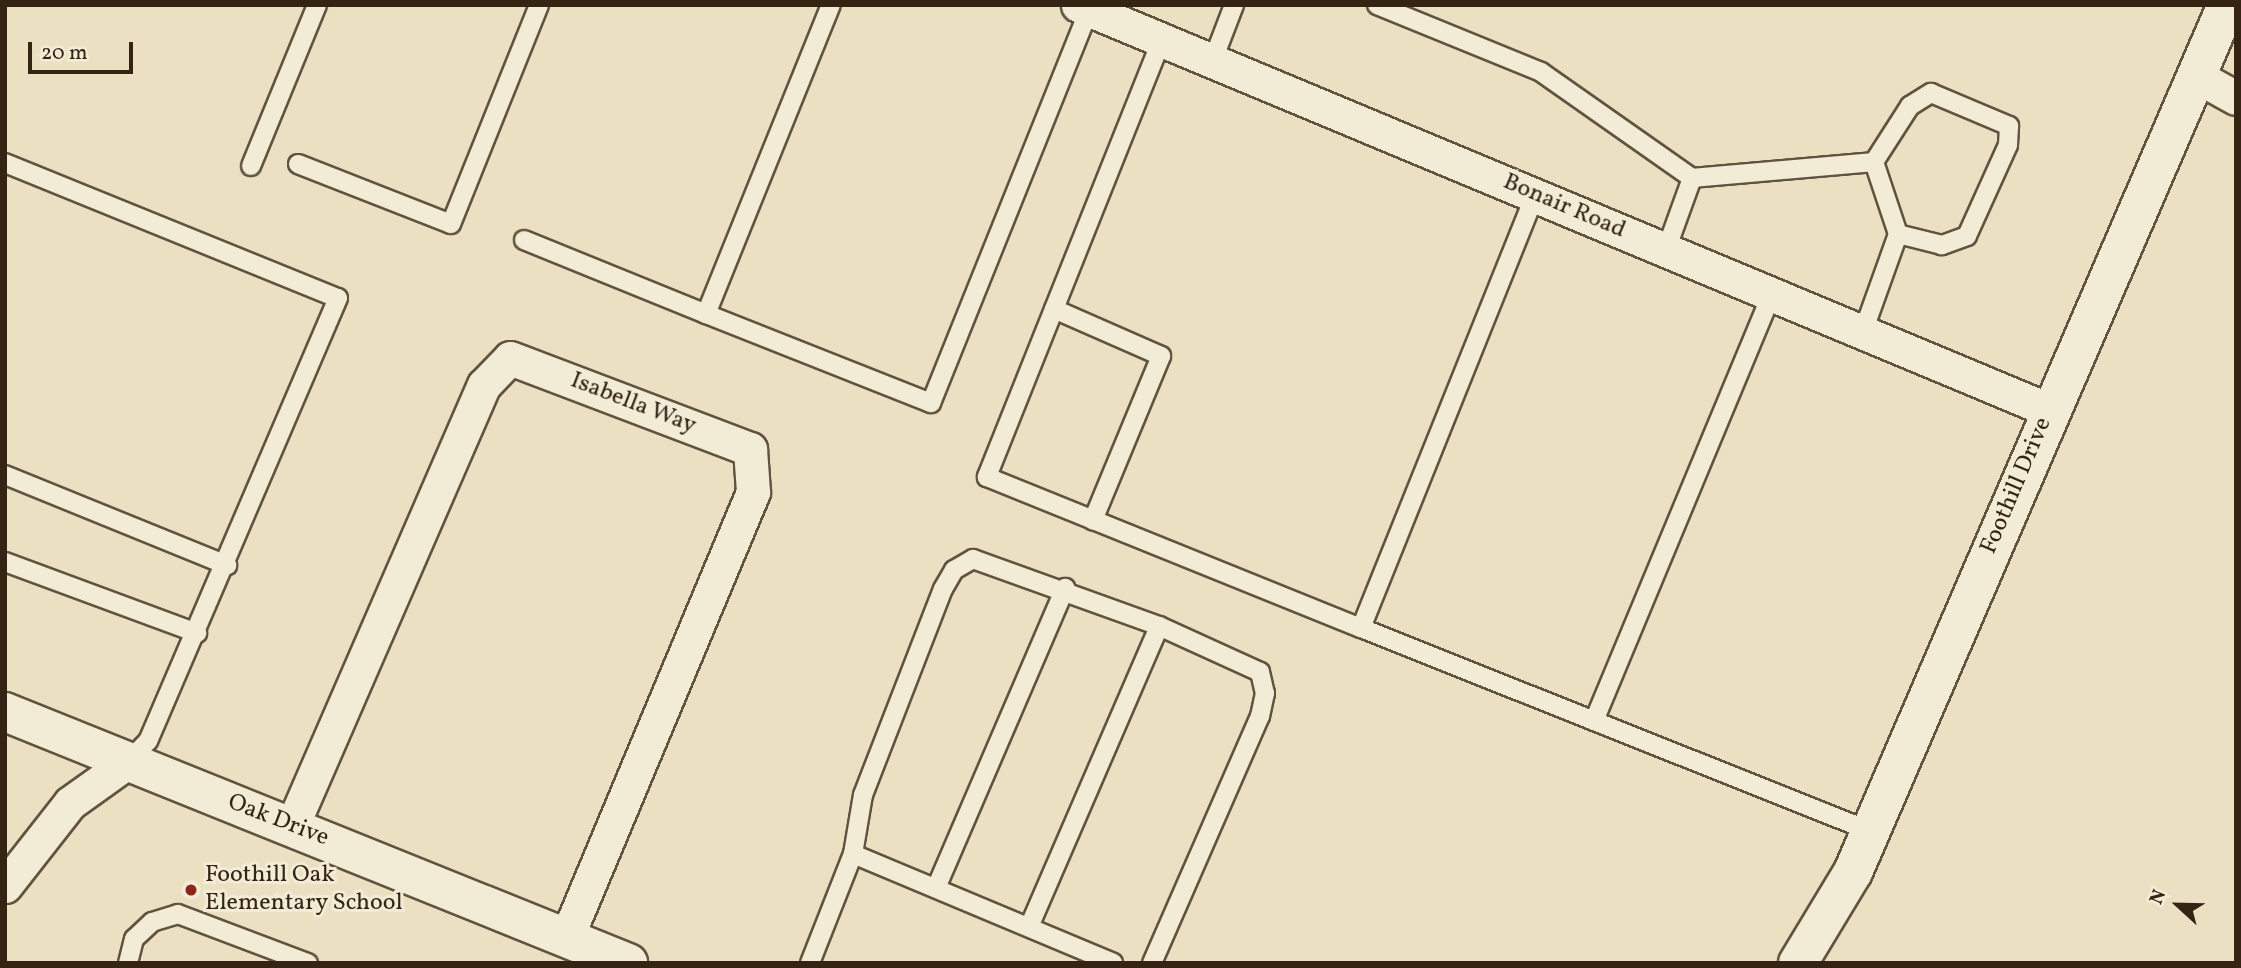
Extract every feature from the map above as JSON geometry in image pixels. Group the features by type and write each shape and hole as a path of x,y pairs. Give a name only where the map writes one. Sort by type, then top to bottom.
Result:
{"street":[{"name":"Foothill Drive","path":"1798,963 1870,831 2049,410 2198,77 2227,5"},
{"name":"Bonair Road","path":"1083,7 1146,24 1213,60 2049,410"},
{"path":"2198,77 2236,98"},
{"name":"Isabella Way","path":"292,826 484,385 510,358 750,449 752,492 567,936"},
{"name":"Oak Drive","path":"5,712 126,763 567,936 628,963"},
{"path":"5,886 71,803 126,763"}],"lane":[{"path":"251,166 317,5"},
{"path":"298,164 451,223 539,5"},
{"path":"706,314 831,5"},
{"path":"1213,60 1234,5"},
{"path":"1377,5 1541,72 1692,178 1874,162"},
{"path":"524,240 931,403 1083,7"},
{"path":"1146,24 1054,309 987,477 1870,831"},
{"path":"1874,162 1910,106 1931,93 2009,126 2008,145 1967,236 1941,245 1898,234"},
{"path":"1863,332 1898,234 1874,162"},
{"path":"5,163 338,298 227,565 148,741 126,763"},
{"path":"1667,250 1692,178"},
{"path":"1361,628 1535,195"},
{"path":"1594,721 1772,294"},
{"path":"1054,309 1161,356 1093,520"},
{"path":"5,475 227,565"},
{"path":"810,963 853,854 863,795 954,570 973,559 993,561 1065,588 1244,659 1260,672 1265,693 1152,963"},
{"path":"5,562 197,633"},
{"path":"936,888 1065,588"},
{"path":"1029,928 1159,626"},
{"path":"853,854 1113,963"},
{"path":"128,963 143,930 178,914 308,963"}],"place":[{"name":"Foothill Oak Elementary School","path":"191,890"}]}
